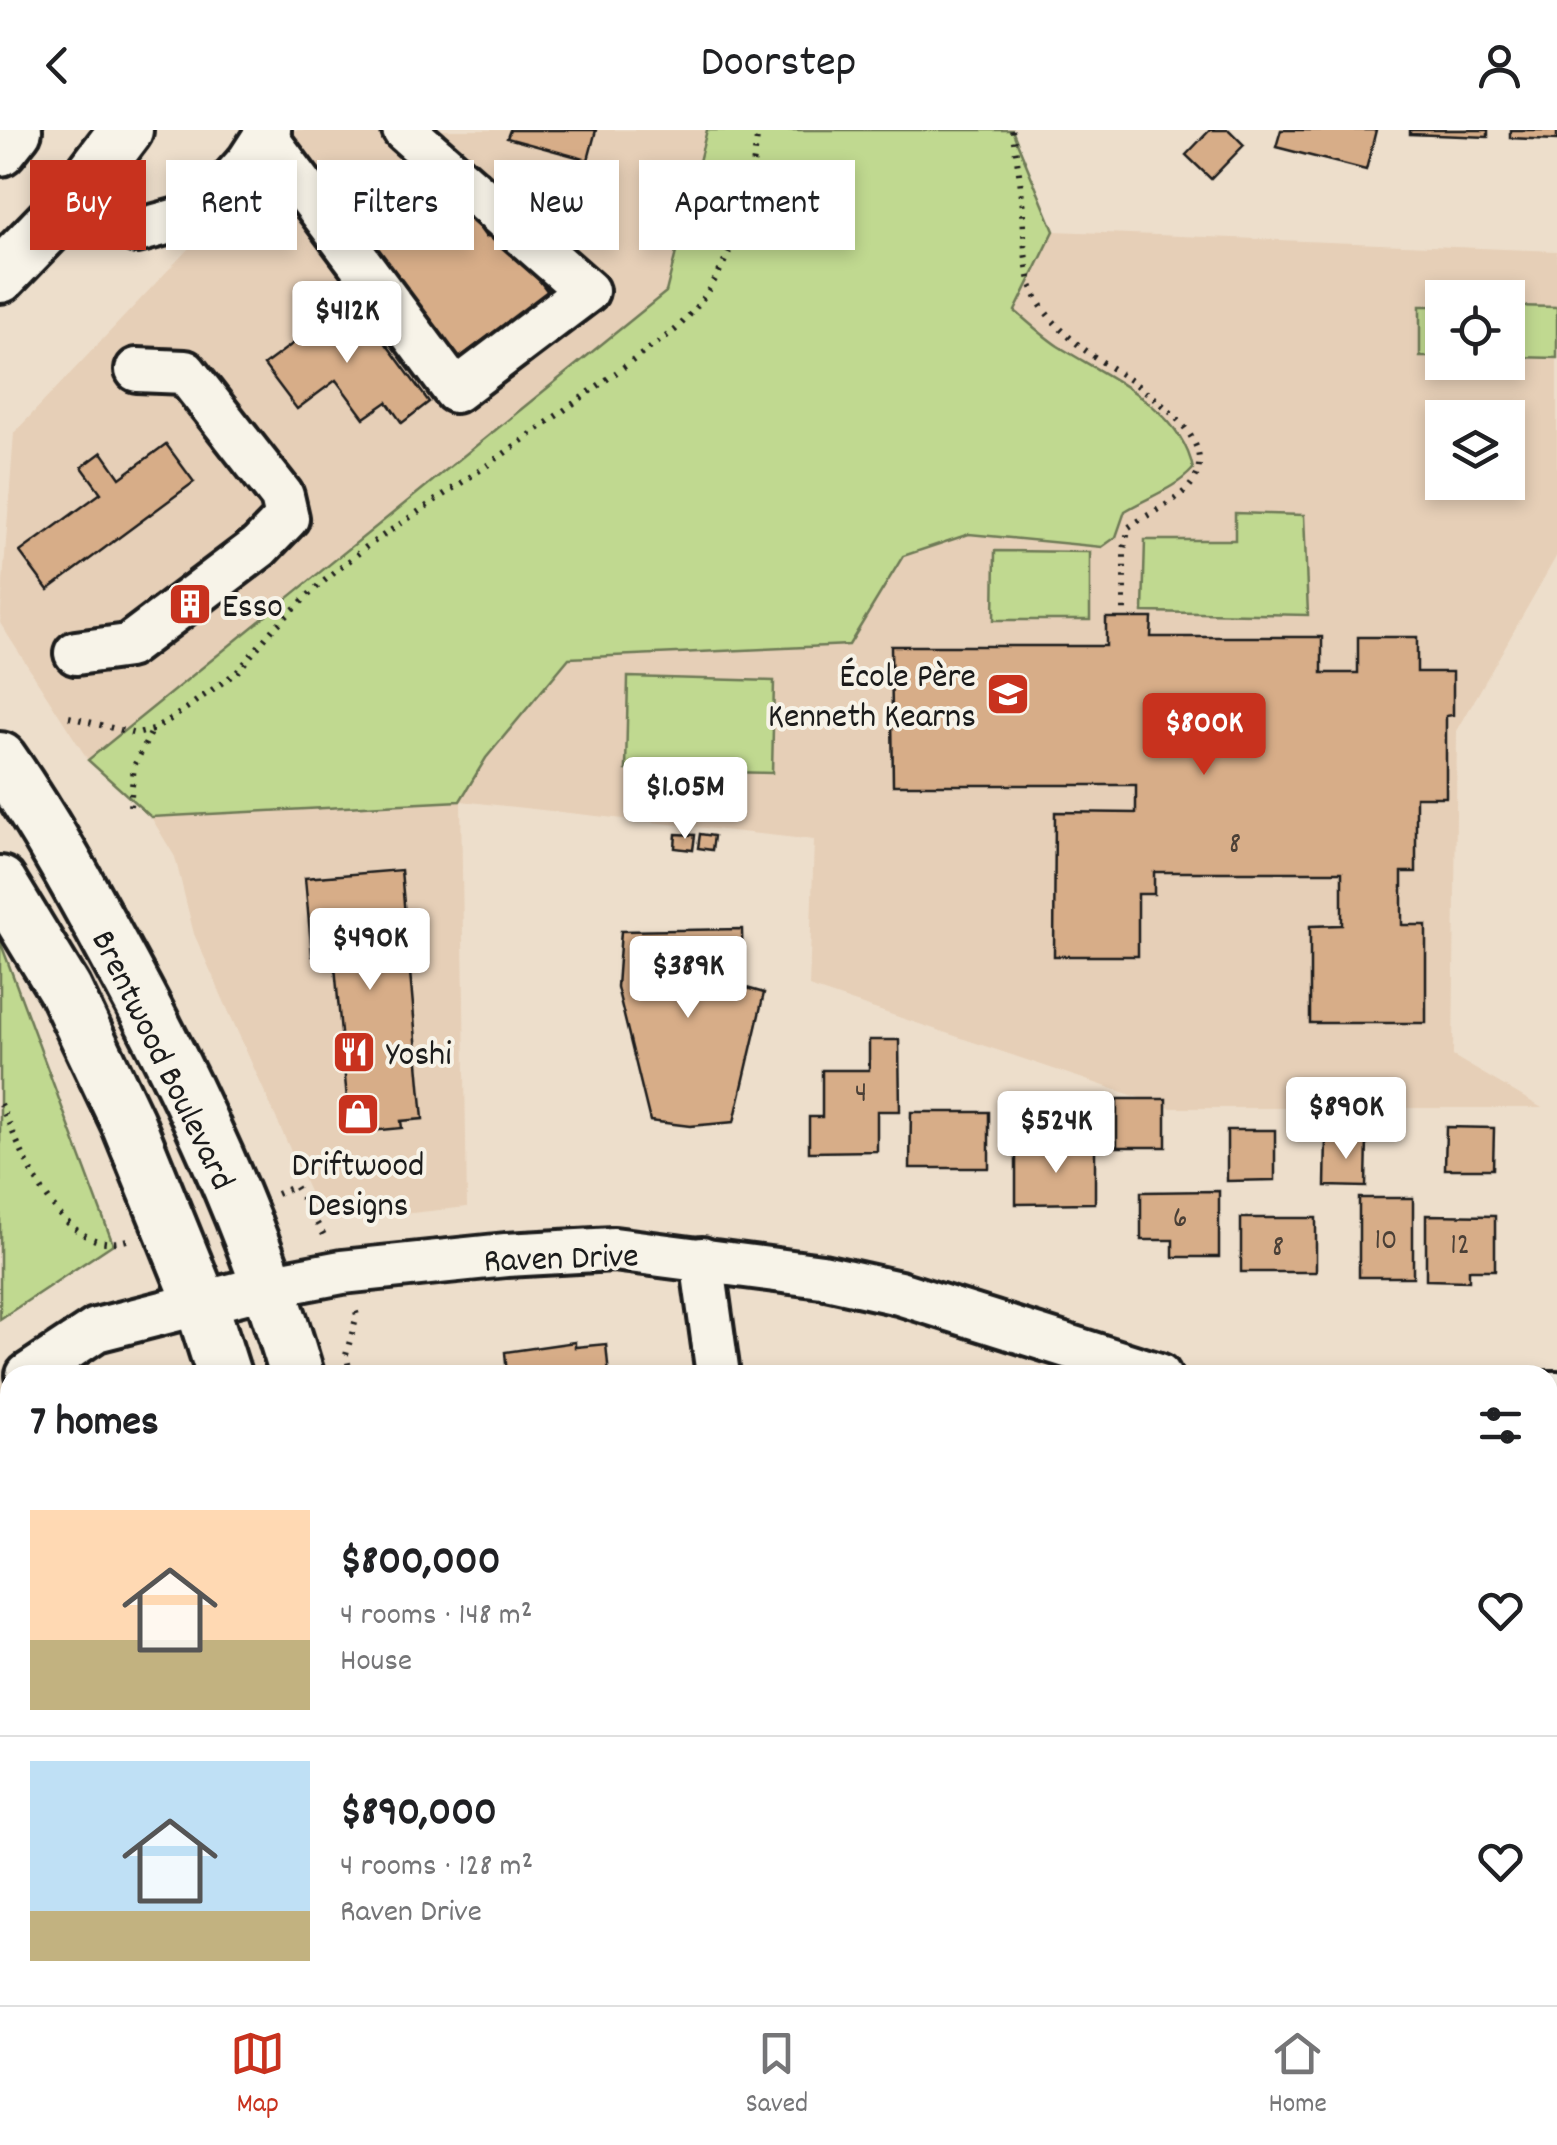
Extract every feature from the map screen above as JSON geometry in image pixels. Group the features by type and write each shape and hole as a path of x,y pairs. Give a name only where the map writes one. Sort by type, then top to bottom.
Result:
{"main road":[{"path":"0,149 15,130"},
{"path":"103,160 126,130"},
{"path":"0,276 30,245"},
{"path":"0,312 32,278 47,250"},
{"name":"Brentwood Boulevard","path":"0,758 81,890 166,1046 268,1286 293,1365"},
{"name":"Brentwood Boulevard","path":"0,884 65,990 128,1123 202,1303 221,1365"}],"street":[{"path":"146,228 202,212 250,161 267,133 455,391 587,291 404,130"},
{"path":"76,653 128,646 259,547 286,518 282,496 184,372 137,370"},
{"name":"Raven Drive","path":"43,1365 96,1330 268,1286 342,1272 614,1248 822,1276 899,1292 1128,1365"},
{"path":"702,1259 717,1365"}],"path":[{"path":"68,717 121,732 153,730 237,672 306,597 366,547 498,458 675,330 695,311 729,255 741,222 758,130"},
{"path":"1012,130 1023,240 1036,297 1087,352 1122,371 1185,425 1200,455 1199,470 1186,490 1129,527 1124,549 1124,618"},
{"path":"130,806 134,766 153,730"}],"shaded area":[{"path":"279,130 707,130 699,160 639,160 639,250 677,250 666,292 88,760 0,623 14,433 187,250 297,250 297,160 261,160"},
{"name":"École Père Kenneth Kearns","path":"1054,231 1557,251 1557,555 1457,731 1453,1056 1542,1108 1170,1108 809,987 814,840 461,801 467,1207 338,1221 310,1194 194,934 175,857 151,817 460,801 486,758 569,658 849,645"}],"green space":[{"path":"707,130 1012,130 1054,231 1015,311 1052,342 1119,382 1158,411 1186,447 1193,469 1170,487 1125,511 1116,537 1102,547 969,534 903,556 849,645 569,658 486,758 460,801 151,817 88,760 666,292 677,250 855,250 855,160 699,160"},
{"path":"1420,306 1425,306 1425,357 1420,357"},
{"path":"1525,306 1557,307 1557,358 1525,357"},
{"path":"1235,513 1304,515 1308,615 1143,612 1145,540 1235,540"},
{"path":"995,551 1090,552 1090,620 994,620"},
{"path":"628,677 774,681 772,773 626,770"},
{"path":"0,941 113,1244 0,1319"}],"building":[{"path":"510,130 596,130 588,160 507,138"},
{"path":"1210,130 1229,130 1244,145 1211,179 1186,155"},
{"path":"1281,130 1376,130 1366,170 1276,147"},
{"path":"1410,130 1488,130 1488,137 1410,134"},
{"path":"1510,130 1557,130 1557,140 1510,138"},
{"path":"474,221 486,237 494,236 494,250 511,250 524,260 548,292 458,359 370,250 474,250"},
{"path":"353,299 429,402 402,423 387,402 364,418 336,380 297,409 264,365"},
{"name":"Esso","path":"166,444 194,482 48,590 20,552 101,493 82,467 102,452 120,478"},
{"path":"1106,618 1152,618 1151,637 1322,637 1322,673 1358,673 1358,637 1417,637 1417,672 1453,672 1453,715 1446,716 1446,797 1416,797 1416,872 1402,872 1402,925 1426,925 1426,1023 1310,1023 1310,926 1342,925 1342,872 1154,872 1154,894 1138,894 1138,956 1054,956 1055,812 1136,813 1136,785 893,785 891,646 1106,646"},
{"path":"676,834 695,835 693,850 675,848"},
{"path":"700,834 714,836 712,850 698,848"},
{"path":"401,870 423,1119 401,1121 402,1128 350,1133 334,955 312,956 305,878"},
{"path":"742,929 743,987 764,993 734,1122 690,1126 650,1121 617,987 621,931"},
{"path":"869,1040 899,1040 900,1111 877,1111 877,1151 809,1152 809,1117 822,1117 822,1070 869,1070"},
{"path":"1117,1099 1166,1099 1166,1147 1117,1147"},
{"path":"911,1112 989,1112 989,1168 910,1168"},
{"path":"1446,1127 1494,1128 1493,1169 1445,1169"},
{"path":"1227,1130 1275,1130 1275,1180 1227,1181"},
{"path":"1326,1136 1367,1137 1366,1187 1325,1186"},
{"path":"1095,1147 1095,1203 1016,1204 1016,1148"},
{"path":"1219,1191 1219,1257 1173,1257 1173,1240 1141,1240 1141,1192"},
{"path":"1359,1198 1413,1198 1413,1277 1359,1277"},
{"path":"1426,1215 1495,1216 1495,1270 1469,1270 1469,1281 1426,1280"},
{"path":"1241,1218 1316,1218 1316,1272 1241,1272"},
{"path":"575,1342 575,1347 606,1344 608,1365 506,1365 505,1352"}],"place":[{"name":"Esso","path":"190,604"},
{"name":"École Père Kenneth Kearns","path":"1008,694"},
{"name":"Yoshi","path":"354,1052"},
{"name":"Driftwood Designs","path":"358,1114"}]}
